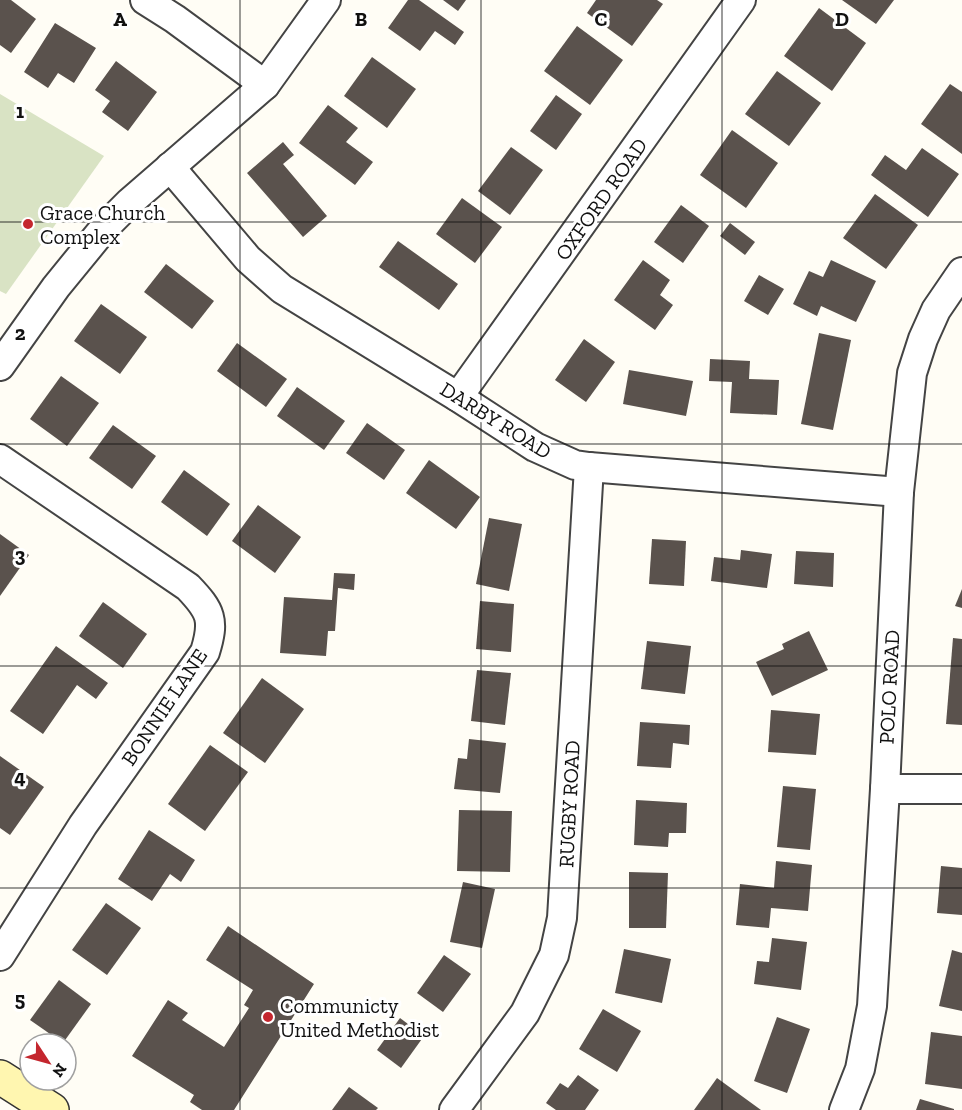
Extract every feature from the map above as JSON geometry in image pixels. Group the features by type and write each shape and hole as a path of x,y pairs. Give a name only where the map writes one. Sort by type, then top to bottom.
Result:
{"main road":[{"path":"0,1077 52,1110"}],"street":[{"path":"145,0 175,19 265,85"},
{"path":"0,366 83,251 129,202 265,85 326,0"},
{"name":"OXFORD ROAD","path":"459,397 741,0"},
{"name":"DARBY ROAD","path":"170,167 248,259 282,289 459,397 535,447 575,465 899,492"},
{"name":"POLO ROAD","path":"844,1110 860,1070 872,1006 899,492 912,373 923,339 936,310 962,272"},
{"name":"BONNIE LANE","path":"0,459 188,587 204,603 211,623 205,652 82,825 0,956"},
{"name":"RUGBY ROAD","path":"454,1110 525,1013 554,955 562,918 589,467"},
{"path":"885,789 962,789"}],"green space":[{"name":"Grace Church Complex","path":"0,94 104,156 6,294 0,291"}],"building":[{"path":"0,0 11,0 36,19 11,53 0,45"},
{"path":"408,0 419,0 464,32 455,45 435,31 420,51 388,28"},
{"path":"443,0 466,0 458,11"},
{"path":"596,0 657,0 663,4 632,46 587,13"},
{"path":"842,0 894,0 876,24"},
{"path":"819,8 866,43 832,91 784,56"},
{"path":"55,23 96,48 74,83 58,73 48,88 24,72"},
{"path":"577,26 623,60 590,105 544,71"},
{"path":"372,57 416,89 387,128 344,96"},
{"path":"116,61 157,92 128,131 102,112 110,101 95,90"},
{"path":"777,71 821,103 789,146 745,114"},
{"path":"950,84 962,92 962,154 921,124"},
{"path":"556,95 582,114 556,150 530,131"},
{"path":"328,105 358,128 346,142 373,162 355,185 299,143"},
{"path":"732,130 778,163 746,208 700,175"},
{"path":"283,142 294,155 283,164 327,216 303,237 247,173"},
{"path":"511,147 543,170 510,215 478,191"},
{"path":"922,148 959,174 928,217 871,175 885,155 906,170"},
{"path":"875,194 918,225 886,269 843,238"},
{"path":"462,198 502,227 475,263 436,234"},
{"path":"681,205 709,226 683,263 654,242"},
{"path":"730,223 755,242 745,255 720,236"},
{"path":"398,241 458,284 439,310 379,267"},
{"path":"643,260 670,280 660,295 673,305 655,330 614,300"},
{"path":"831,260 876,281 856,322 821,306 817,316 793,304 809,271 823,277"},
{"path":"166,264 214,301 192,329 144,292"},
{"path":"759,275 784,289 768,315 744,301"},
{"path":"101,304 147,337 120,374 74,341"},
{"path":"819,333 851,340 833,430 801,424"},
{"path":"584,339 615,362 586,402 555,380"},
{"path":"237,343 287,379 266,407 217,371"},
{"path":"710,359 750,361 749,379 779,380 777,415 730,413 732,382 709,381"},
{"path":"629,370 693,381 686,416 623,404"},
{"path":"61,376 99,403 67,446 30,419"},
{"path":"297,387 345,421 324,450 277,416"},
{"path":"367,423 405,450 384,480 346,453"},
{"path":"113,425 156,456 132,489 89,458"},
{"path":"429,460 480,497 456,529 406,493"},
{"path":"184,470 230,504 207,536 161,502"},
{"path":"258,505 301,537 275,573 232,541"},
{"path":"489,518 522,524 509,591 476,584"},
{"path":"0,534 29,555 0,596"},
{"path":"652,539 686,541 684,586 649,584"},
{"path":"741,550 772,554 767,588 711,581 714,557 740,560"},
{"path":"796,551 834,553 833,587 794,584"},
{"path":"334,573 355,574 354,590 338,588 335,631 328,631 326,656 280,653 284,597 332,600"},
{"path":"962,589 962,608 955,606"},
{"path":"480,601 514,604 511,652 476,649"},
{"path":"103,602 147,634 123,668 79,636"},
{"path":"809,631 828,670 772,696 756,662 784,649 782,644"},
{"path":"953,638 962,639 962,725 946,724"},
{"path":"647,641 691,646 685,694 641,689"},
{"path":"56,646 108,683 96,699 77,685 43,734 10,711"},
{"path":"477,670 511,673 505,725 471,721"},
{"path":"262,678 304,709 265,763 223,733"},
{"path":"771,710 820,714 816,755 768,752"},
{"path":"640,722 690,725 689,745 673,743 671,768 637,766"},
{"path":"469,739 506,743 500,793 454,789 458,758 467,759"},
{"path":"210,745 248,772 205,831 168,804"},
{"path":"0,756 44,787 10,835 0,828"},
{"path":"783,786 816,789 810,850 777,847"},
{"path":"636,800 687,803 686,833 669,833 668,847 634,845"},
{"path":"459,810 512,811 510,872 457,871"},
{"path":"149,830 195,860 181,882 170,874 152,901 118,879"},
{"path":"776,861 812,865 808,911 771,908 769,928 736,925 740,884 774,888"},
{"path":"941,866 962,868 962,915 937,913"},
{"path":"629,872 668,873 666,928 629,928"},
{"path":"463,882 495,889 482,948 450,942"},
{"path":"106,903 141,928 107,975 72,950"},
{"name":"Communicty United Methodist","path":"228,926 314,984 234,1110 202,1110 190,1102 194,1095 132,1056 168,1000 188,1013 182,1020 224,1047 249,1008 244,1005 253,990 206,960"},
{"path":"772,938 807,942 801,990 754,984 757,961 769,962"},
{"path":"624,949 671,959 662,1003 615,993"},
{"path":"952,950 962,953 962,1011 939,1006"},
{"path":"444,955 471,974 443,1012 417,993"},
{"path":"59,980 91,1004 71,1032 47,1032 30,1020"},
{"path":"603,1009 641,1031 617,1072 579,1049"},
{"path":"777,1017 810,1029 787,1093 754,1081"},
{"path":"400,1018 424,1036 401,1068 377,1050"},
{"path":"931,1032 962,1036 962,1089 925,1084"},
{"path":"578,1075 599,1090 585,1110 556,1110 546,1103 560,1083 568,1088"},
{"path":"717,1078 761,1110 694,1110"},
{"path":"349,1087 378,1108 376,1110 332,1110"},
{"path":"920,1099 954,1109 954,1110 916,1110"}],"place":[{"name":"Grace Church Complex","path":"28,224"},
{"name":"Communicty United Methodist","path":"268,1017"}]}
